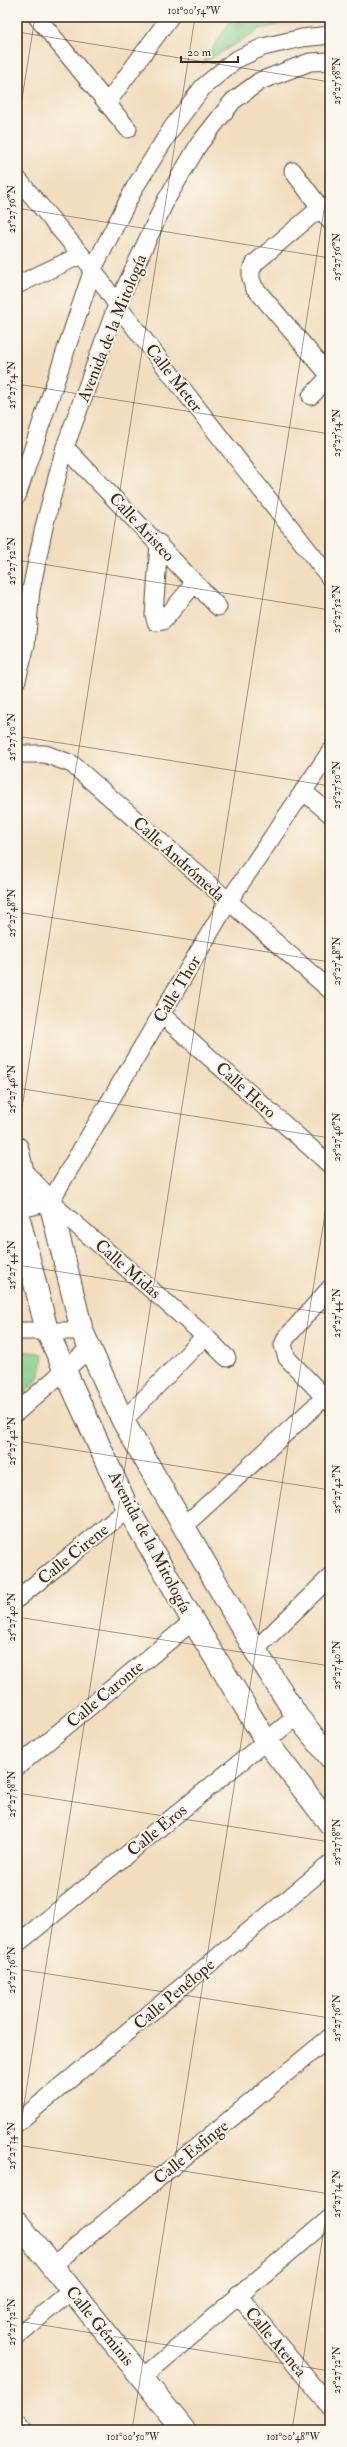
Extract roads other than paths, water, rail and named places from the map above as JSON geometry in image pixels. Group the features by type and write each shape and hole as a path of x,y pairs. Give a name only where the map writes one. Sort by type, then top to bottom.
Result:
{"street":[{"path":"36,17 128,128"},
{"path":"108,103 170,17"},
{"name":"Avenida de la Mitología","path":"17,496 93,269 134,187 172,128 203,88 235,60 263,48 302,38 330,35"},
{"name":"Avenida de la Mitología","path":"17,680 26,646 31,590 44,527 65,447 117,305 166,200 199,144 233,101 260,81 310,62 330,61"},
{"path":"293,171 325,215 255,263 251,271 250,279 262,298 330,376 311,396"},
{"name":"Calle Meter","path":"17,178 93,269 117,305 330,578"},
{"path":"17,285 81,255"},
{"name":"Calle Aristeo","path":"65,447 159,543 194,584 218,607"},
{"path":"159,543 154,615 156,622 163,621 194,584"},
{"name":"Calle Thor","path":"50,1202 228,902 330,752"},
{"name":"Calle Andrómeda","path":"17,754 45,754 72,764 330,990"},
{"path":"303,791 330,814"},
{"name":"Calle Hero","path":"162,1015 330,1165"},
{"name":"Avenida de la Mitología","path":"17,1148 23,1174 17,1210 47,1331 128,1509 193,1621 266,1741 330,1824"},
{"path":"23,1174 50,1202"},
{"path":"17,1210 50,1202"},
{"name":"Avenida de la Mitología","path":"50,1202 86,1340 123,1421 255,1650 297,1716 330,1757"},
{"name":"Calle Midas","path":"50,1202 205,1336 227,1358"},
{"path":"184,1526 327,1400 287,1358 283,1345 286,1338 330,1288"},
{"path":"17,1331 47,1331 86,1340 65,1370 17,1412"},
{"path":"123,1421 205,1336"},
{"name":"Calle Cirene","path":"17,1599 128,1509"},
{"path":"255,1650 330,1577"},
{"name":"Calle Caronte","path":"17,1767 193,1621"},
{"name":"Calle Eros","path":"17,1944 297,1716"},
{"name":"Calle Penélope","path":"17,2123 330,1864"},
{"name":"Calle Esfinge","path":"52,2266 330,2037"},
{"name":"Calle Atenea","path":"142,2378 330,2218"},
{"name":"Calle Géminis","path":"17,2222 184,2430"},
{"path":"17,2336 72,2290"},
{"name":"Calle Atenea","path":"238,2295 330,2407"},
{"path":"17,2423 23,2430"}]}
